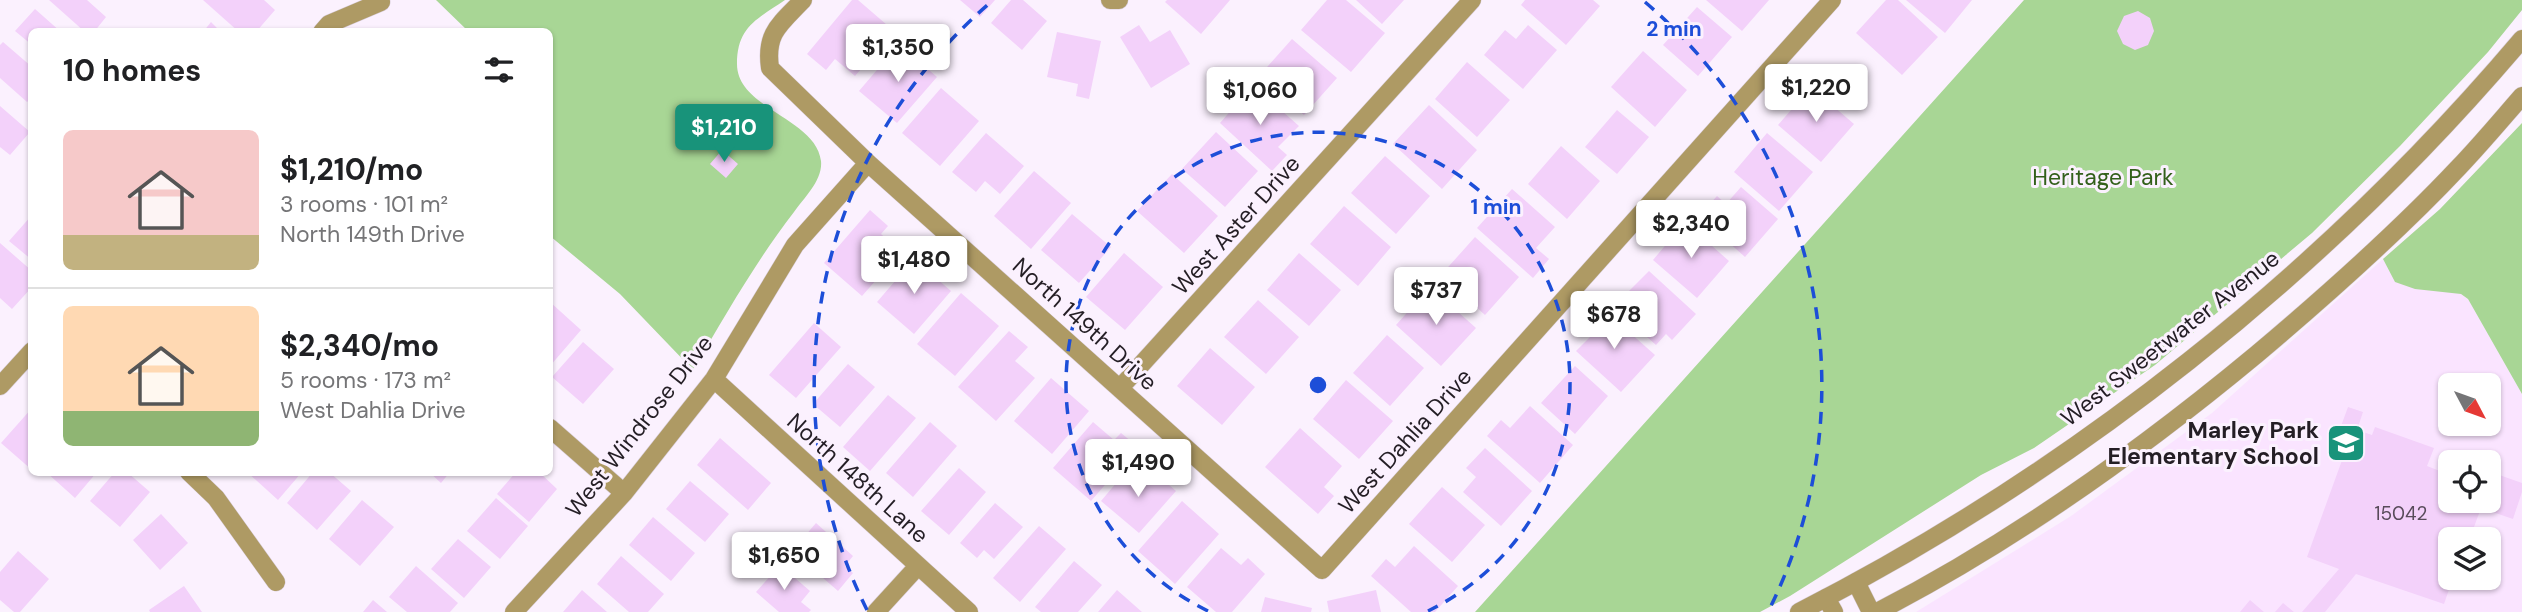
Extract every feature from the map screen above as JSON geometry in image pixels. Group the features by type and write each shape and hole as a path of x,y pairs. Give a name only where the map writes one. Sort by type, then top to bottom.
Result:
{"street":[{"name":"North 149th Drive","path":"803,0 778,27 767,48 770,68 869,163 1322,570"},
{"name":"West Aster Drive","path":"1120,388 1472,0"},
{"name":"West Dahlia Drive","path":"1322,570 1832,0"},
{"path":"326,28 329,24 381,2"},
{"name":"West Sweetwater Avenue","path":"1799,612 1830,605 1856,582 2024,480 2182,365 2283,281 2391,182 2432,141 2522,39"},
{"path":"1877,612 1954,569 2096,479 2217,387 2367,258 2459,167 2522,96"},
{"name":"West Windrose Drive","path":"514,612 624,493 714,379 795,245 869,163"},
{"path":"0,386 28,355"},
{"name":"North 148th Lane","path":"714,379 969,612"},
{"path":"553,431 624,493"},
{"path":"193,476 216,498 276,582"},
{"path":"876,612 918,566"},
{"path":"1856,582 1871,612"}],"shaded area":[{"name":"Marley Park Elementary School","path":"2383,259 2395,282 2461,294 2468,299 2522,394 2522,612 1916,612 2071,516 2212,413"}],"green space":[{"path":"436,0 785,0 750,25 745,32 738,51 740,79 749,92 762,103 806,134 816,146 821,168 812,188 754,269 693,370 620,294 553,238 553,28 465,28"},
{"name":"Heritage Park","path":"2024,0 2522,0 2522,10 2488,52 2400,146 2312,233 2155,365 2034,448 1981,475 1790,596 1760,612 1475,612"},
{"path":"2522,123 2522,394 2468,299 2461,294 2415,289 2395,282 2383,259 2440,209"}],"building":[{"path":"49,0 87,0 106,17 97,28 80,28"},
{"path":"203,0 264,0 275,10 259,28 234,28"},
{"path":"852,0 858,0 894,31 855,76 835,59 826,70 807,54"},
{"path":"960,0 995,0 980,17"},
{"path":"1011,0 1023,0 1047,21 1022,50 991,23"},
{"path":"1230,0 1201,34 1165,2"},
{"path":"1327,0 1346,0 1385,33 1351,72 1301,30"},
{"path":"1356,0 1404,0 1382,24"},
{"path":"1525,0 1593,0 1600,6 1566,45 1521,5"},
{"path":"1706,0 1769,0 1742,31"},
{"path":"1886,0 1898,0 1938,37 1902,75 1856,33"},
{"path":"1906,0 1972,0 1945,33"},
{"path":"1697,7 1732,37 1698,76 1663,45"},
{"path":"35,9 56,28 28,28 28,42 15,31"},
{"path":"2138,11 2150,18 2154,31 2148,45 2135,50 2123,44 2117,31 2124,16"},
{"path":"211,22 217,28 206,28"},
{"path":"1139,25 1150,42 1170,30 1190,64 1151,88 1120,37"},
{"path":"1528,25 1557,50 1523,89 1484,55 1505,30 1516,39"},
{"path":"1057,32 1101,41 1089,99 1076,96 1078,84 1047,77"},
{"path":"1292,39 1337,78 1304,115 1259,76"},
{"path":"3,42 28,64 27,102 0,78 0,45"},
{"path":"899,44 937,77 897,123 859,91"},
{"path":"1643,51 1687,90 1655,127 1611,87"},
{"path":"1467,62 1510,100 1477,137 1435,99"},
{"path":"1253,85 1299,126 1278,147 1287,155 1272,171 1220,123"},
{"path":"1811,87 1854,124 1821,162 1778,125"},
{"path":"941,88 979,121 940,166 902,133"},
{"path":"1429,105 1477,150 1442,189 1393,144"},
{"path":"0,106 28,130 28,134 10,155 0,147"},
{"path":"1617,110 1649,137 1617,174 1585,147"},
{"path":"1216,132 1258,171 1225,207 1182,169"},
{"path":"986,133 1024,166 1000,194 985,181 976,192 952,172"},
{"path":"1767,133 1813,172 1779,211 1734,172"},
{"path":"1561,146 1600,181 1567,219 1528,184"},
{"path":"722,150 738,164 726,178 710,164"},
{"path":"1385,156 1430,196 1396,234 1351,193"},
{"path":"1034,171 1071,203 1031,249 994,216"},
{"path":"1172,174 1218,216 1184,253 1137,211"},
{"path":"1741,187 1778,219 1745,257 1699,216 1717,196 1726,204"},
{"path":"1512,189 1555,227 1536,248 1549,259 1533,278 1477,228"},
{"path":"1344,206 1391,247 1358,286 1310,244"},
{"path":"870,210 888,226 881,234 901,252 862,296 824,263"},
{"path":"1072,214 1111,247 1079,283 1041,250"},
{"path":"28,220 28,257 9,241"},
{"path":"1685,222 1729,261 1697,298 1653,260"},
{"path":"1475,237 1519,277 1485,315 1441,275"},
{"path":"0,243 28,268 28,291 12,309 0,298"},
{"path":"1124,253 1163,287 1125,330 1086,297"},
{"path":"1299,253 1341,290 1309,326 1267,290"},
{"path":"914,259 951,291 914,334 877,302"},
{"path":"1649,271 1696,314 1672,340 1666,334 1656,345 1613,307"},
{"path":"1430,287 1476,328 1441,366 1396,325"},
{"path":"961,293 999,326 955,376 917,344"},
{"path":"1258,300 1299,337 1266,374 1224,337"},
{"path":"553,305 581,330 553,363"},
{"path":"1601,307 1655,355 1621,392 1576,351 1596,331 1587,323"},
{"path":"814,323 841,347 796,398 769,375"},
{"path":"1009,331 1028,347 1015,361 1035,378 996,421 958,387"},
{"path":"1387,335 1424,368 1390,406 1353,373"},
{"path":"583,342 614,369 583,404 553,376"},
{"path":"1210,348 1255,387 1222,425 1177,386"},
{"path":"848,364 875,387 840,427 813,404"},
{"path":"1575,366 1608,396 1575,434 1541,403"},
{"path":"1051,378 1089,411 1052,454 1014,421"},
{"path":"1346,380 1393,421 1359,459 1313,419"},
{"path":"888,395 916,418 870,471 843,447"},
{"path":"1530,406 1573,445 1540,483 1487,436 1501,420 1510,428"},
{"path":"2348,407 2363,412 2357,430 2372,435 2375,427 2434,448 2427,466 2438,470 2438,513 2479,513 2474,527 2438,527 2438,590 2449,590 2444,604 2356,574 2325,612 2302,612 2339,569 2307,557 2345,452 2333,448"},
{"path":"28,413 28,467 1,443"},
{"path":"930,422 957,446 913,497 886,473"},
{"path":"1093,422 1114,440 1121,433 1138,447 1091,501 1053,468"},
{"path":"1300,428 1342,466 1324,487 1334,496 1318,514 1265,467"},
{"path":"720,438 771,483 748,510 697,465"},
{"path":"1485,448 1532,491 1501,526 1463,492 1476,477 1466,468"},
{"path":"959,468 986,492 949,535 921,511"},
{"path":"1128,469 1143,482 1153,471 1176,491 1139,533 1101,501"},
{"path":"50,476 94,476 75,498"},
{"path":"112,476 132,476 150,492 120,527 90,501"},
{"path":"251,476 299,476 278,500"},
{"path":"310,476 334,476 351,491 317,530 287,503"},
{"path":"433,476 447,476 441,483"},
{"path":"513,476 543,476 557,489 529,522 497,494"},
{"path":"2501,476 2522,483 2522,492 2513,519 2496,513 2501,513"},
{"path":"690,481 729,514 705,542 666,509"},
{"path":"1442,487 1485,525 1452,562 1409,524"},
{"path":"496,498 528,526 500,559 467,531"},
{"path":"362,500 394,527 360,566 329,539"},
{"path":"1182,501 1219,534 1175,584 1138,551"},
{"path":"995,503 1023,527 994,559 984,550 977,558 960,543"},
{"path":"161,514 188,543 160,570 133,540"},
{"path":"653,517 695,553 671,581 629,545"},
{"path":"816,523 853,556 845,566 853,573 838,591 792,551"},
{"path":"1039,526 1066,549 1020,602 993,578"},
{"path":"458,539 491,567 464,598 431,569"},
{"path":"1414,546 1458,586 1435,612 1411,612 1371,576 1386,559 1395,567"},
{"path":"1221,548 1241,565 1248,558 1265,574 1232,612 1216,612 1187,587"},
{"path":"18,551 49,579 20,612 14,612 0,600 0,572"},
{"path":"621,556 664,594 648,612 629,612 597,584"},
{"path":"1074,561 1102,585 1078,612 1041,612 1035,607"},
{"path":"780,565 810,591 801,602 811,610 809,612 779,612 756,592"},
{"path":"416,566 458,603 450,612 407,612 389,597"},
{"path":"184,586 202,612 150,612 149,610"},
{"path":"582,590 607,612 563,612"},
{"path":"1117,590 1142,612 1098,612"},
{"path":"1376,590 1381,612 1329,612 1327,601"},
{"path":"1265,597 1312,608 1311,612 1261,612"},
{"path":"373,600 387,612 363,612"},
{"path":"2250,600 2264,612 2240,612"},
{"path":"2283,603 2294,612 2275,612"}],"place":[{"name":"Marley Park Elementary School","path":"2346,443"}]}
